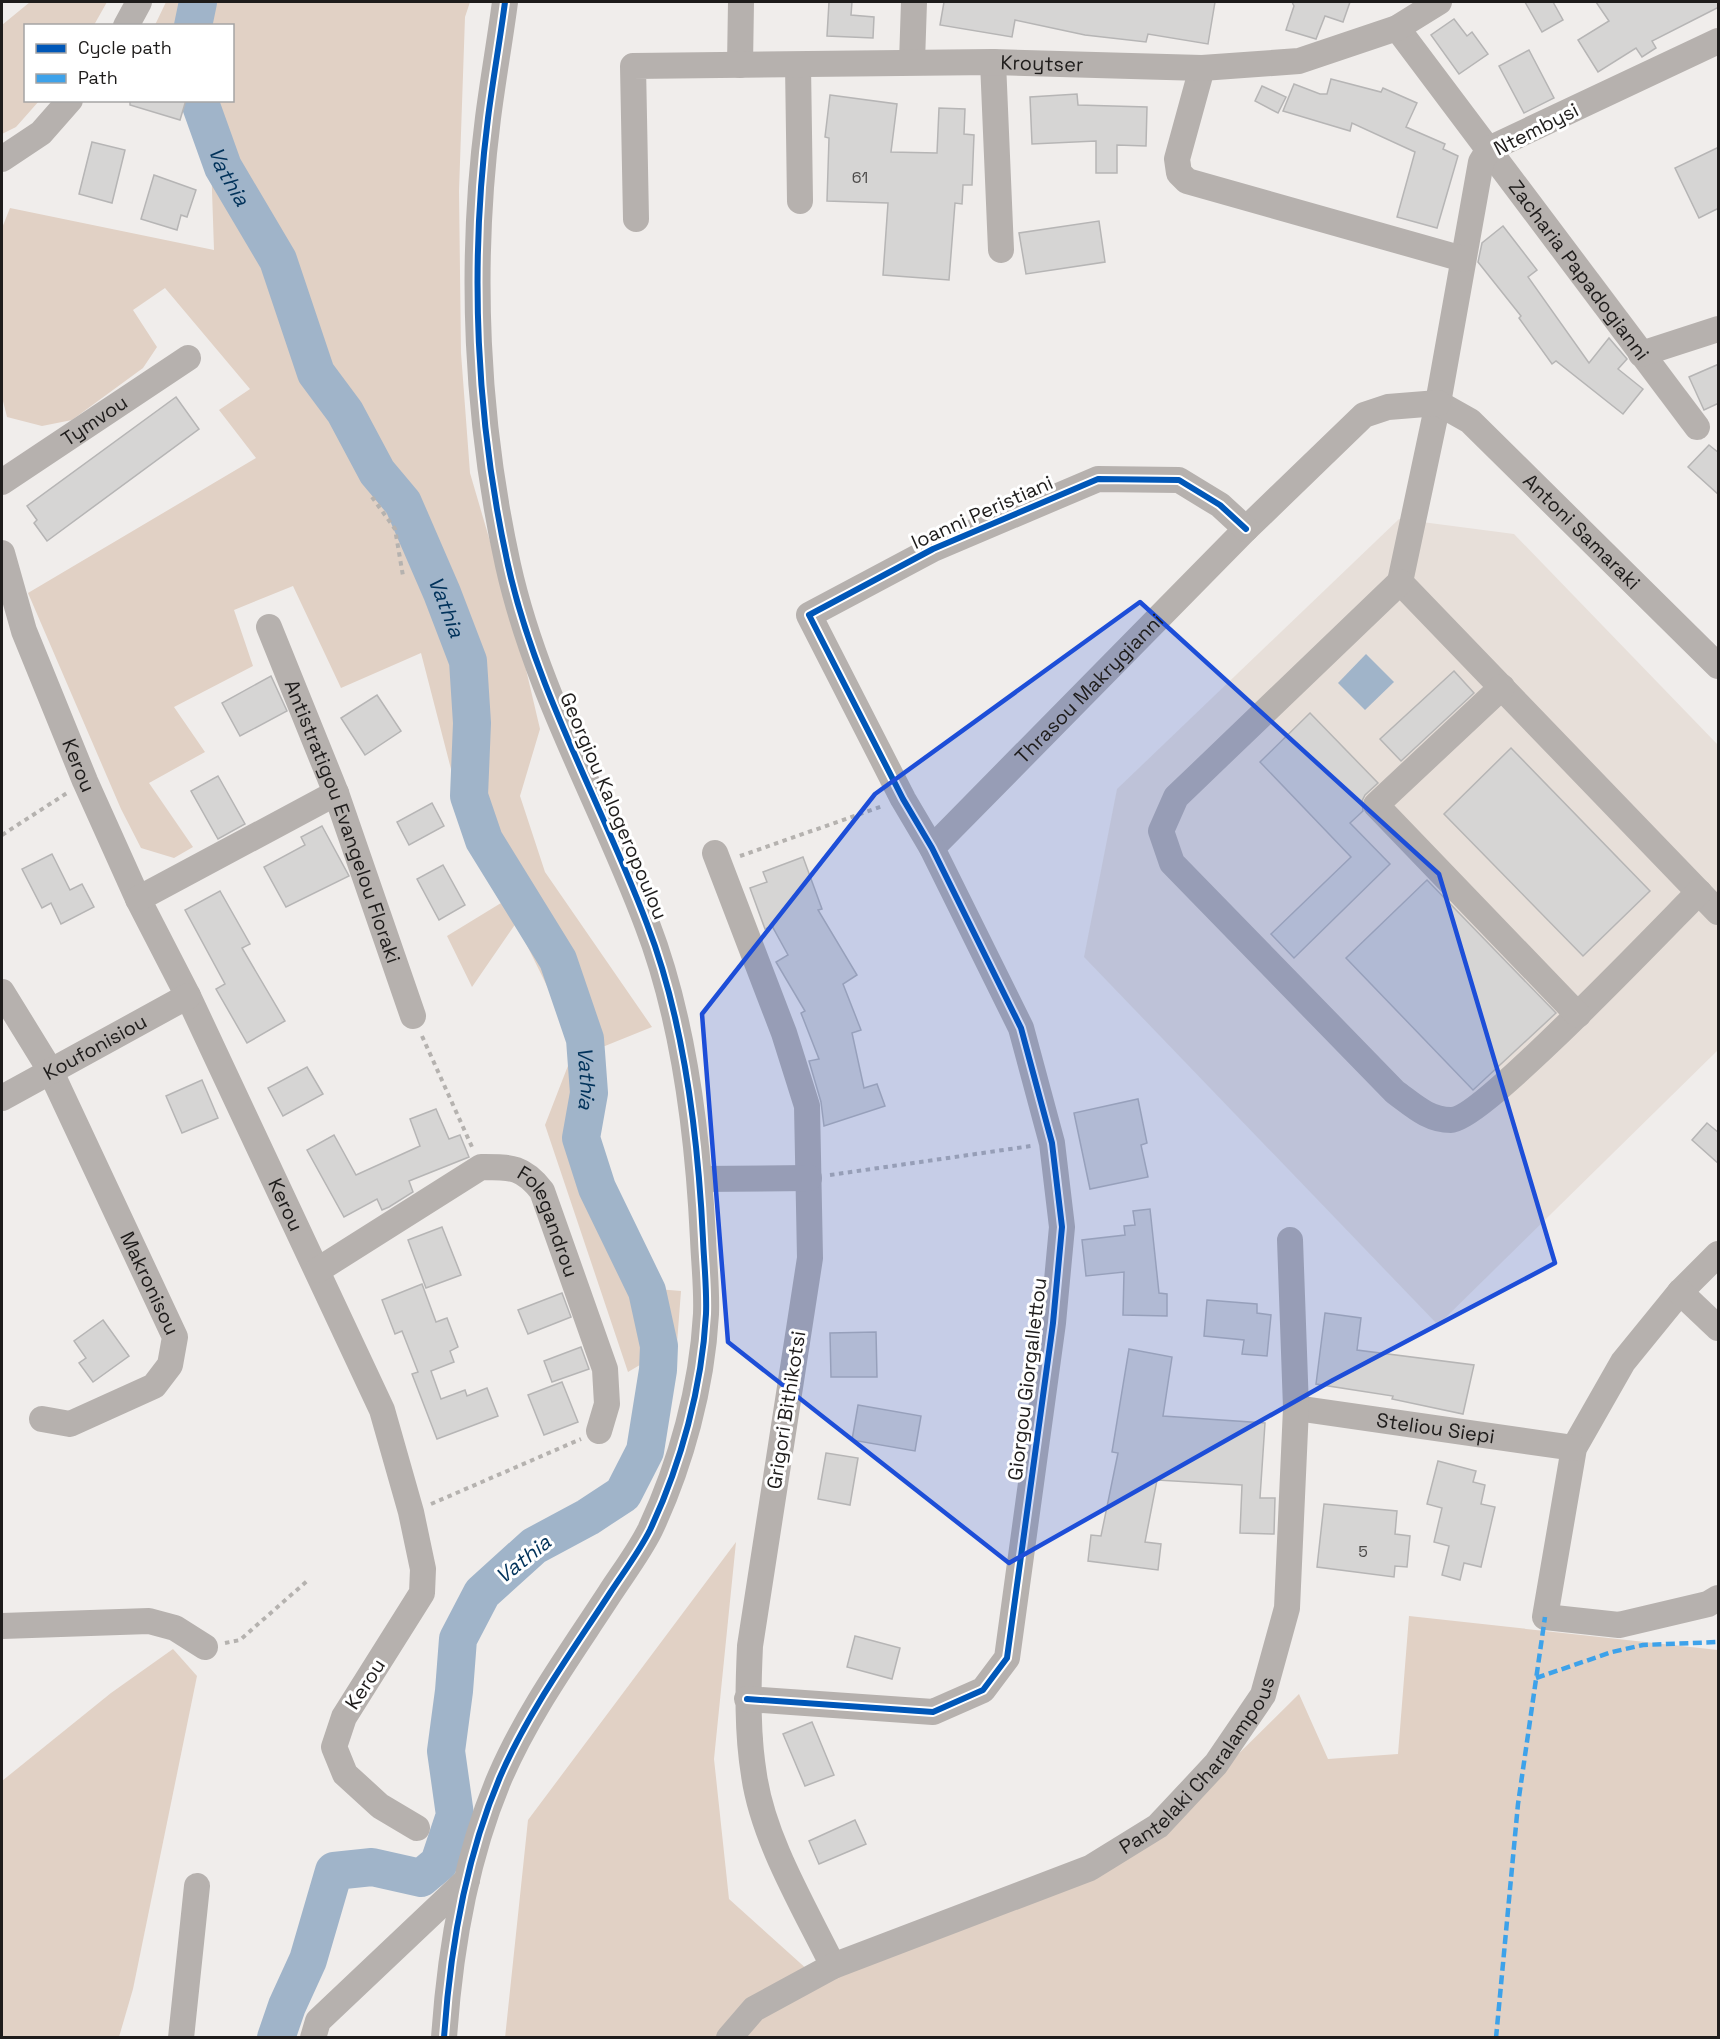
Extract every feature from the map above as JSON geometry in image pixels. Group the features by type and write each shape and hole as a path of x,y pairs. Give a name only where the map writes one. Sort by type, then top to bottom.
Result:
{"street":[{"path":"127,24 139,2"},
{"name":"Georgiou Kalogeropoulou","path":"444,2037 448,1983 467,1880 500,1778 531,1717 648,1534 675,1469 695,1394 706,1312 700,1179 680,1039 649,927 543,682 509,567 492,467 478,340 478,251 487,122 505,2"},
{"path":"740,65 741,2"},
{"path":"912,62 914,2"},
{"name":"Kroytser","path":"636,219 633,66 993,62 1202,68 1299,61 1397,28 1439,2"},
{"name":"Zacharia Papadogianni","path":"1397,28 1697,426"},
{"name":"Ntembysi","path":"1400,582 1438,403 1481,162 1489,150 1719,41"},
{"path":"993,62 1001,250"},
{"path":"798,65 800,201"},
{"path":"1202,68 1177,159 1179,172 1187,181 1463,259"},
{"path":"2,159 40,133 67,102"},
{"path":"1641,354 1719,329"},
{"name":"Tymvou","path":"2,482 188,358"},
{"name":"Thrasou Makrygianni","path":"932,848 1246,529 1364,415 1388,407 1438,403"},
{"name":"Antoni Samaraki","path":"1438,403 1470,421 1719,666"},
{"name":"Ioanni Peristiani","path":"932,848 903,799 809,615 933,549 1098,480 1179,480 1220,505 1246,529"},
{"name":"Kerou","path":"2,553 24,631 85,781 138,899 188,996 382,1410 411,1512 423,1569 422,1593 344,1718 334,1747 345,1774 380,1806 417,1828"},
{"path":"1699,892 1578,1015 1479,1106 1454,1120 1427,1115 1395,1092 1172,862 1161,831 1176,797 1400,582 1719,912"},
{"name":"Antistratigou Evangelou Floraki","path":"269,627 336,793 413,1016"},
{"path":"1502,687 1376,805 1578,1015"},
{"path":"138,899 336,793"},
{"name":"Giorgou Giorgallettou","path":"747,1699 933,1712 983,1690 1007,1658 1053,1323 1062,1227 1052,1143 1021,1028 932,848"},
{"name":"Grigori Bithikotsi","path":"717,858 784,1033 807,1106 810,1258 750,1646 747,1699 754,1776 776,1850 833,1966"},
{"name":"Makronisou","path":"2,992 50,1070 175,1337 170,1365 154,1386 70,1424 42,1419"},
{"name":"Koufonisiou","path":"2,1098 188,996"},
{"name":"Folegandrou","path":"318,1270 481,1167 511,1167 531,1177 542,1191 605,1369 608,1404 599,1431"},
{"path":"700,1179 809,1178"},
{"name":"Pantelaki Charalampous","path":"729,2037 754,2009 833,1966 1090,1868 1158,1826 1216,1764 1263,1695 1287,1608 1296,1408 1290,1240"},
{"path":"1719,1254 1680,1292 1623,1362 1574,1448 1545,1617 1619,1625 1708,1604 1719,1598"},
{"path":"1680,1292 1719,1328"},
{"name":"Steliou Siepi","path":"1296,1408 1574,1448"},
{"path":"2,1626 149,1621 175,1628 205,1647"},
{"path":"313,2037 318,2021 467,1880"},
{"path":"181,2037 197,1886"}],"path":[{"path":"372,497 395,529 404,576"},
{"path":"2,836 85,781"},
{"path":"717,858 903,799"},
{"path":"413,1016 481,1167"},
{"path":"809,1178 1052,1143"},
{"path":"411,1512 599,1431"},
{"path":"205,1647 240,1640 307,1581"}],"highlighted area":[{"path":"1140,602 1439,874 1555,1263 1333,1380 1009,1563 728,1342 702,1014 875,794"}],"shaded area":[{"path":"30,2 107,2 95,24 24,24 24,102 38,102 16,127 2,134 2,25"},
{"path":"166,2 470,2 465,17 459,191 461,353 470,473 520,644 540,729 520,796 545,872 652,1027 600,1048 599,1141 633,1287 681,1291 677,1343 628,1372 545,1125 576,1045 516,923 472,987 447,936 501,903 465,841 451,769 421,653 341,688 293,586 234,610 253,666 174,707 205,752 149,783 193,847 174,858 141,848 121,809 28,593 256,458 219,410 250,389 165,288 133,310 157,347 143,368 72,420 42,426 7,417 2,397 2,228 10,208 214,250 209,102 234,102 234,24 155,24"},
{"path":"1399,519 1514,534 1718,745 1718,1050 1438,1325 1084,957 1117,789"},
{"path":"736,1542 714,1759 729,1899 819,1980 1142,1849 1299,1694 1328,1759 1398,1754 1409,1616 1718,1650 1718,2037 505,2038 528,1820"},
{"path":"173,1649 197,1676 133,1989 119,2037 2,2037 2,1781 111,1693"}],"water":[{"path":"1366,654 1394,682 1365,710 1338,683"}],"building":[{"path":"829,2 852,2 851,15 874,17 873,38 827,36"},
{"path":"944,2 1215,2 1208,44 1148,34 1146,42 1085,35 1015,20 1012,37 940,25"},
{"path":"1292,2 1350,2 1343,22 1325,16 1316,39 1286,30 1294,6"},
{"path":"1525,2 1553,2 1563,20 1542,32"},
{"path":"1596,2 1719,2 1719,7 1652,41 1656,48 1642,57 1636,48 1598,72 1578,40 1609,21"},
{"path":"1454,19 1467,36 1472,32 1488,54 1459,74 1431,35"},
{"path":"1529,50 1554,98 1524,113 1499,66"},
{"path":"1331,79 1381,92 1383,88 1417,103 1406,127 1445,144 1443,149 1458,156 1437,228 1397,217 1415,152 1352,123 1350,131 1283,111 1294,84 1320,94 1327,94"},
{"path":"1262,86 1286,97 1278,113 1255,101"},
{"path":"1077,94 1078,105 1147,107 1146,146 1117,145 1117,173 1096,173 1096,141 1032,144 1030,97"},
{"path":"830,95 897,104 891,152 937,153 939,108 965,109 964,134 974,135 972,185 963,185 962,204 955,203 949,280 883,275 888,203 827,201 829,138 825,137"},
{"path":"130,102 185,102 180,120 130,105"},
{"path":"92,142 125,150 112,203 79,194"},
{"path":"1719,147 1719,208 1699,218 1675,168"},
{"path":"154,175 196,190 187,217 181,215 177,230 141,219"},
{"path":"1099,221 1105,262 1026,274 1019,233"},
{"path":"1503,226 1537,270 1528,277 1589,363 1609,338 1627,359 1618,369 1643,389 1623,414 1556,361 1552,364 1519,318 1521,316 1478,262 1482,243"},
{"path":"1719,364 1719,403 1704,410 1689,377"},
{"path":"176,397 199,429 47,541 34,523 37,520 27,506"},
{"path":"1709,445 1719,453 1719,495 1688,467"},
{"path":"1454,671 1474,693 1401,761 1380,739"},
{"path":"271,676 287,711 240,736 222,703"},
{"path":"377,695 401,731 365,755 341,718"},
{"path":"1310,713 1378,783 1365,795 1362,801 1363,811 1350,823 1390,864 1294,958 1271,934 1351,857 1260,762"},
{"path":"1511,748 1650,891 1583,956 1444,814"},
{"path":"218,776 245,824 218,839 191,791"},
{"path":"432,803 444,826 409,845 397,822"},
{"path":"322,826 349,876 286,907 264,867 305,845 301,837"},
{"path":"52,854 70,890 82,884 94,907 61,924 51,903 42,908 22,869"},
{"path":"803,857 822,909 818,910 857,975 843,984 861,1030 852,1033 864,1088 877,1084 885,1106 824,1126 821,1102 809,1061 819,1059 801,1013 805,1011 776,962 788,955 772,926 765,929 750,888 767,882 763,872"},
{"path":"443,865 465,905 439,920 417,879"},
{"path":"1427,880 1556,1013 1473,1090 1346,958"},
{"path":"220,891 250,944 242,948 285,1021 247,1043 216,989 225,984 185,910"},
{"path":"307,1067 323,1094 283,1116 268,1088"},
{"path":"202,1080 218,1118 182,1133 166,1096"},
{"path":"1138,1099 1147,1143 1141,1145 1148,1177 1090,1189 1074,1113"},
{"path":"436,1109 449,1139 460,1135 469,1157 409,1181 413,1192 389,1207 382,1210 377,1199 344,1217 307,1150 334,1135 356,1175 420,1146 410,1119"},
{"path":"1707,1123 1719,1133 1719,1164 1692,1140"},
{"path":"1150,1209 1159,1293 1167,1294 1167,1316 1123,1315 1124,1272 1086,1276 1082,1240 1125,1235 1124,1226 1135,1225 1133,1211"},
{"path":"442,1227 461,1275 426,1288 408,1240"},
{"path":"422,1284 436,1322 447,1318 458,1347 450,1351 454,1362 431,1371 441,1399 465,1390 467,1396 487,1388 498,1416 437,1439 412,1374 418,1372 402,1331 395,1334 382,1300"},
{"path":"562,1293 571,1317 528,1334 518,1310"},
{"path":"1207,1300 1257,1304 1257,1313 1271,1315 1267,1356 1242,1354 1244,1340 1204,1336"},
{"path":"1325,1313 1361,1318 1357,1350 1474,1365 1463,1414 1392,1399 1393,1396 1316,1384"},
{"path":"103,1320 129,1356 93,1382 79,1363 86,1358 74,1341"},
{"path":"876,1332 877,1377 831,1377 830,1333"},
{"path":"581,1347 589,1369 552,1382 544,1361"},
{"path":"1129,1349 1172,1357 1163,1416 1265,1423 1260,1498 1275,1498 1274,1534 1240,1533 1242,1485 1157,1480 1145,1542 1161,1544 1158,1570 1088,1561 1091,1535 1101,1536 1118,1453 1112,1452"},
{"path":"562,1382 578,1422 544,1435 528,1395"},
{"path":"858,1405 921,1416 915,1451 852,1440"},
{"path":"826,1453 858,1458 850,1505 818,1499"},
{"path":"1438,1461 1476,1471 1473,1482 1485,1485 1481,1504 1495,1507 1481,1567 1464,1563 1460,1580 1442,1575 1449,1546 1434,1542 1442,1508 1427,1504"},
{"path":"1324,1504 1397,1511 1395,1534 1410,1536 1407,1567 1395,1566 1394,1577 1317,1567"},
{"path":"855,1636 900,1648 892,1679 847,1667"},
{"path":"812,1722 834,1775 805,1786 783,1734"},
{"path":"855,1820 866,1844 819,1864 809,1841"}],"waterway":[{"name":"Vathia","path":"193,24 198,2"},
{"name":"Vathia","path":"200,102 223,167 278,260 316,373 345,412 377,472 403,503 442,593 468,661 472,723 469,796 484,840 558,960 585,1039 589,1093 581,1138 597,1188 647,1291 659,1346 658,1370 645,1451 623,1494 588,1517 534,1546 482,1593 458,1639 446,1751 455,1815 439,1863 421,1878 372,1867 334,1871 308,1960 287,2006 276,2038"}],"marked path":[{"path":"1496,2038 1518,1804 1545,1617"},
{"path":"1536,1678 1612,1652 1643,1645 1718,1642"}],"cycle path":[{"path":"444,2038 450,1971 461,1905 468,1872 488,1808 511,1753 537,1706 650,1530 671,1479 688,1425 700,1369 706,1314 701,1200 693,1119 671,999 647,924 535,657 520,612 497,510 483,399 478,286 482,174 505,2"},
{"path":"747,1699 933,1712 983,1690 1007,1658 1053,1323 1062,1227 1052,1143 1021,1028 932,848 903,799 809,615 933,549 1098,479 1179,480 1220,505 1246,529"}]}
